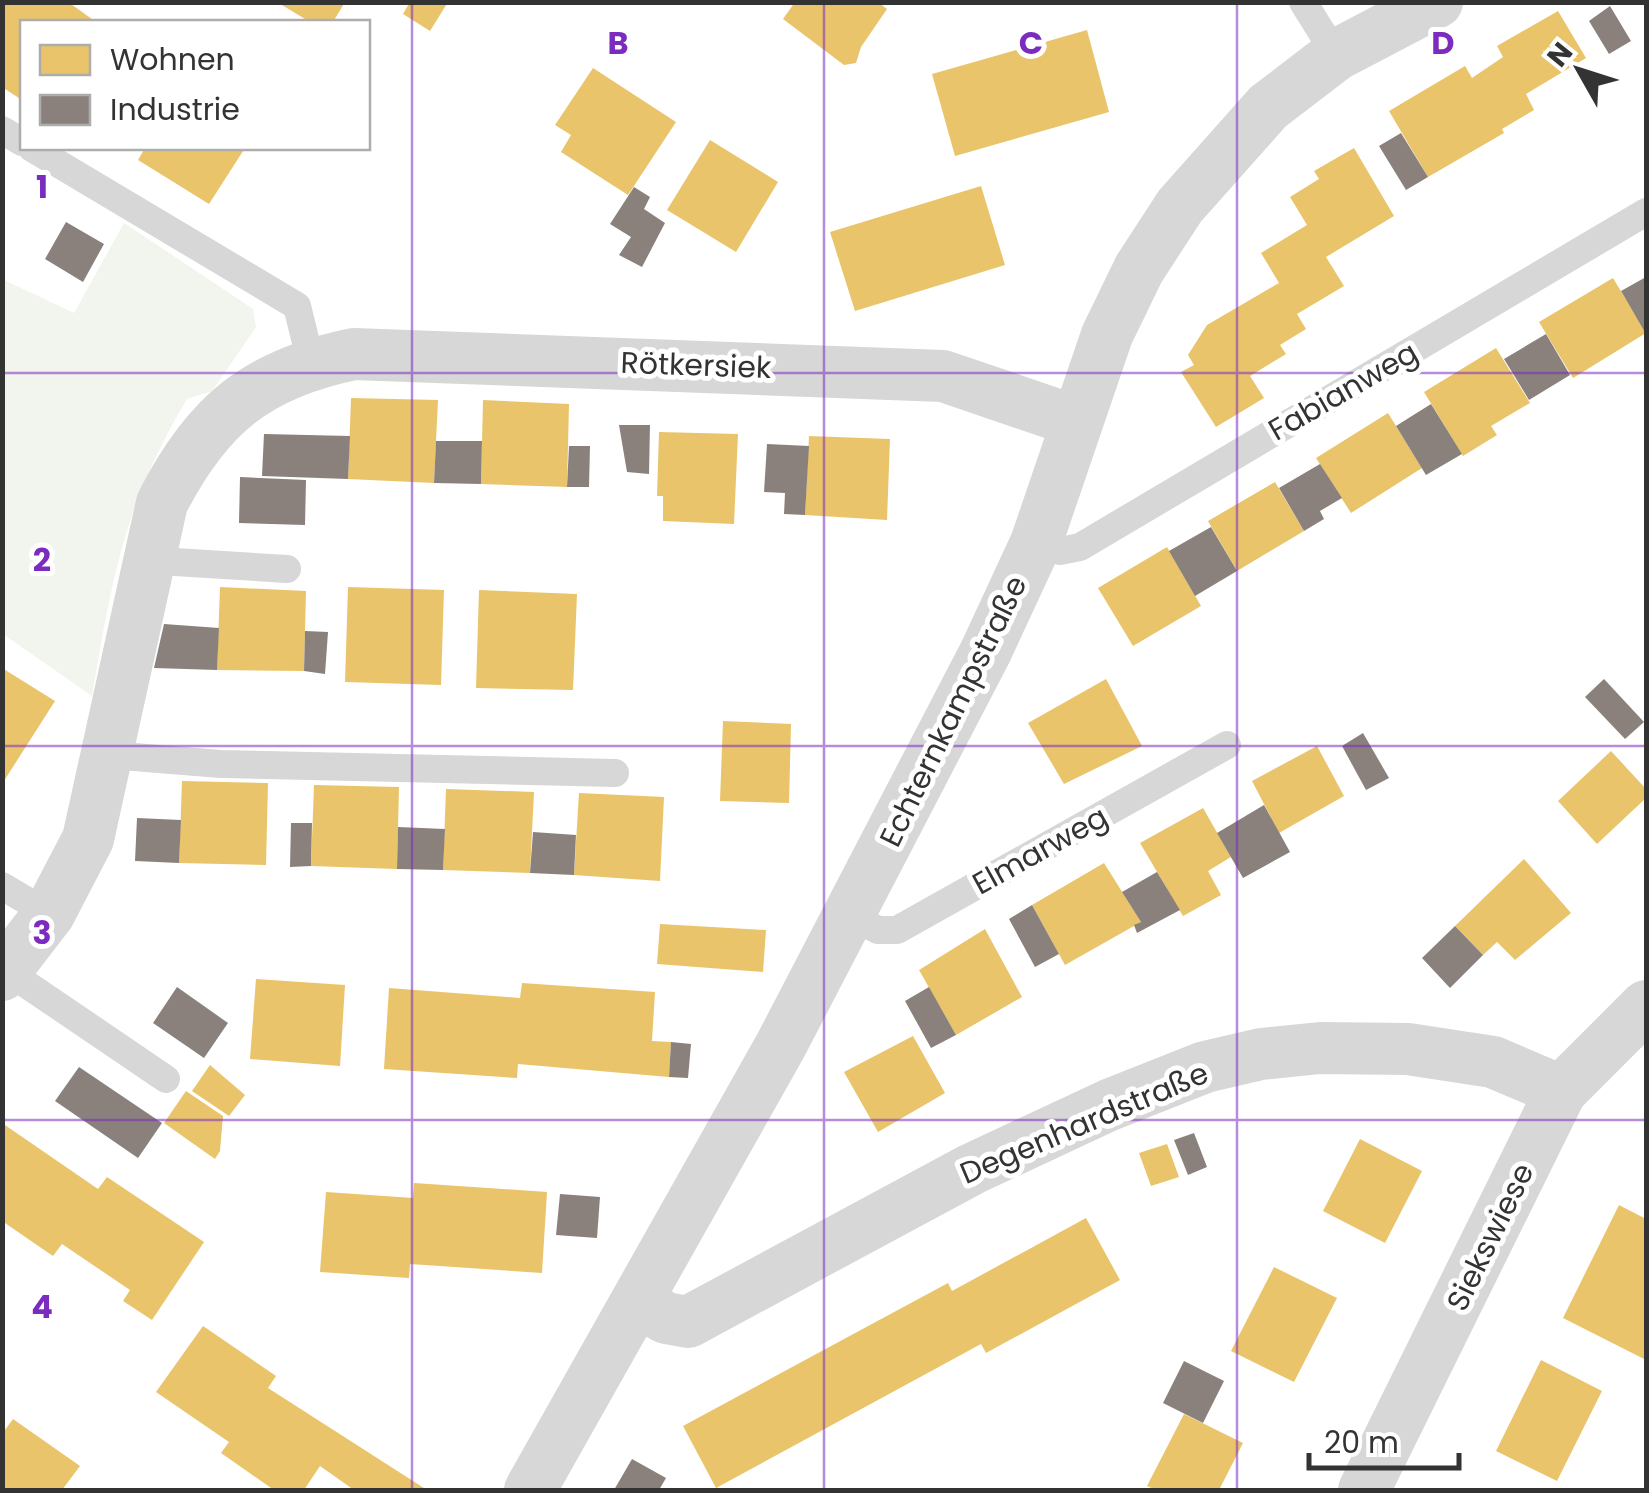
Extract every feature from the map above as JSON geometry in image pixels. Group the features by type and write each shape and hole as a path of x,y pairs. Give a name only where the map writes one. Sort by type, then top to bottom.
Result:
{"street":[{"name":"Echternkampstraße","path":"530,1490 638,1302 849,915 986,652 1036,543 1107,335 1139,270 1180,206 1268,107 1336,54 1436,2"},
{"name":"Rötkersiek","path":"5,973 49,914 88,839 109,754 147,556 162,503 186,457 223,413 255,389 311,364 373,355 943,376 1075,420"},
{"name":"Siekswiese","path":"1364,1490 1561,1091 1646,1006"},
{"name":"Degenhardstraße","path":"638,1302 666,1318 688,1322 839,1237 1092,1113 1205,1068 1261,1054 1320,1048 1408,1049 1493,1062 1561,1091"}],"lane":[{"path":"1303,2 1336,54"},
{"path":"35,150 296,306 311,364"},
{"name":"Fabianweg","path":"1036,543 1060,551 1080,547 1646,212"},
{"path":"147,556 175,562 287,569"},
{"name":"Elmarweg","path":"849,915 878,930 897,930 1227,746"},
{"path":"109,754 221,764 614,774"},
{"path":"2,886 49,914"},
{"path":"5,973 166,1079"}],"shaded area":[{"path":"124,223 253,309 256,327 212,391 187,399 148,473 114,578 92,696 3,634 2,279 74,313"}],"building: Wohnen":[{"path":"2,2 68,2 92,19 20,20 20,99 2,87"},
{"path":"277,2 345,2 334,20 307,20"},
{"path":"410,2 448,2 430,31 403,14"},
{"path":"795,2 878,2 887,9 861,47 856,63 844,65 783,19"},
{"path":"1558,11 1586,58 1526,94 1534,110 1502,129 1504,133 1428,177 1389,111 1465,66 1472,78 1503,57 1497,46"},
{"path":"1087,30 1109,112 955,156 932,74"},
{"path":"593,68 676,122 628,195 561,152 571,135 555,125"},
{"path":"710,140 778,182 736,252 667,210"},
{"path":"1354,148 1394,216 1326,257 1344,286 1297,314 1306,329 1280,345 1286,354 1250,376 1264,398 1216,427 1181,372 1194,365 1188,355 1207,325 1279,283 1261,253 1307,225 1290,197 1319,179 1314,171"},
{"path":"144,150 244,150 209,204 138,160"},
{"path":"981,186 1005,265 855,311 830,232"},
{"path":"1613,278 1646,333 1573,378 1539,322"},
{"path":"1496,348 1530,403 1491,426 1497,435 1463,456 1424,392"},
{"path":"351,398 438,400 434,483 348,479"},
{"path":"483,400 569,404 567,487 481,484"},
{"path":"1388,413 1422,468 1351,513 1316,458"},
{"path":"659,432 738,434 734,524 663,521 663,496 657,496"},
{"path":"809,436 890,439 887,520 805,515"},
{"path":"1275,482 1304,531 1237,571 1208,521"},
{"path":"1167,547 1201,606 1133,646 1098,588"},
{"path":"220,587 306,591 304,671 217,670"},
{"path":"348,587 444,590 441,685 345,682"},
{"path":"479,590 577,594 573,690 476,688"},
{"path":"2,668 55,701 2,784"},
{"path":"1106,679 1142,746 1064,784 1028,723"},
{"path":"723,721 791,724 789,803 720,801"},
{"path":"1317,746 1344,796 1279,833 1252,781"},
{"path":"1611,751 1646,789 1646,798 1597,844 1558,801"},
{"path":"182,781 268,783 266,865 179,863"},
{"path":"314,785 399,787 397,869 311,866"},
{"path":"446,789 534,792 530,873 443,870"},
{"path":"579,793 664,797 660,881 574,875"},
{"path":"1203,808 1231,857 1208,871 1221,895 1183,916 1140,843"},
{"path":"1524,859 1571,913 1515,960 1497,942 1483,955 1455,926"},
{"path":"1104,863 1141,922 1065,965 1032,905"},
{"path":"660,924 766,930 763,972 657,964"},
{"path":"985,929 1022,997 956,1035 919,970"},
{"path":"256,979 345,985 340,1066 250,1059"},
{"path":"522,983 655,992 652,1041 671,1042 669,1077 518,1064 517,1078 384,1069 389,988 520,998"},
{"path":"913,1036 945,1093 878,1132 844,1072"},
{"path":"210,1065 245,1095 229,1116 192,1091"},
{"path":"186,1091 223,1116 220,1151 215,1159 164,1123"},
{"path":"2,1123 98,1189 107,1177 204,1242 152,1320 123,1301 130,1290 62,1244 53,1256 2,1221"},
{"path":"1360,1139 1422,1171 1385,1243 1323,1211"},
{"path":"1167,1144 1179,1177 1151,1186 1139,1153"},
{"path":"414,1183 547,1192 542,1273 410,1264 409,1278 320,1272 326,1192 413,1198"},
{"path":"1619,1205 1646,1219 1646,1360 1563,1318"},
{"path":"1086,1218 1120,1280 986,1353 981,1344 716,1488 683,1426 948,1283 952,1291"},
{"path":"1274,1267 1337,1298 1294,1382 1231,1351"},
{"path":"203,1326 276,1376 268,1388 427,1490 354,1490 320,1466 304,1490 274,1490 221,1453 229,1442 156,1392"},
{"path":"1541,1360 1602,1391 1557,1481 1496,1451"},
{"path":"1184,1414 1243,1443 1219,1490 1156,1490 1147,1486"},
{"path":"13,1419 80,1466 62,1490 2,1490 2,1434"}],"building: Industrie":[{"path":"1610,6 1631,41 1609,54 1589,21"},
{"path":"1401,133 1428,177 1406,190 1379,146"},
{"path":"634,187 650,197 644,209 665,223 642,267 619,255 631,237 610,224"},
{"path":"66,222 104,244 83,282 45,259"},
{"path":"1646,277 1646,334 1621,291"},
{"path":"1546,334 1570,375 1529,400 1504,359"},
{"path":"1431,404 1462,454 1426,475 1396,426"},
{"path":"619,425 650,425 649,474 627,472"},
{"path":"264,434 350,436 348,479 262,476"},
{"path":"436,441 482,441 481,484 434,483"},
{"path":"767,444 809,446 805,515 784,514 785,493 764,492"},
{"path":"569,446 590,446 589,487 567,487"},
{"path":"1320,464 1342,498 1320,511 1324,519 1304,531 1279,488"},
{"path":"240,477 306,480 305,525 239,523"},
{"path":"1211,527 1237,571 1195,596 1169,551"},
{"path":"164,624 219,628 217,670 154,668"},
{"path":"305,631 328,632 325,674 304,671"},
{"path":"1604,679 1644,722 1625,739 1585,697"},
{"path":"1363,733 1389,778 1366,790 1342,746"},
{"path":"1264,805 1290,852 1243,878 1217,833"},
{"path":"137,818 181,820 179,863 135,861"},
{"path":"291,823 312,823 311,866 290,867"},
{"path":"398,827 445,829 443,870 397,869"},
{"path":"533,832 576,835 574,875 530,873"},
{"path":"1157,872 1180,910 1137,933 1134,925 1141,922 1122,892"},
{"path":"1032,905 1059,954 1035,967 1009,919"},
{"path":"1455,926 1483,955 1450,988 1422,958"},
{"path":"177,987 228,1023 204,1058 153,1023"},
{"path":"929,987 956,1035 931,1048 905,1001"},
{"path":"671,1042 691,1044 688,1078 669,1077"},
{"path":"79,1067 162,1123 138,1158 55,1101"},
{"path":"1194,1133 1207,1167 1188,1175 1174,1140"},
{"path":"560,1194 600,1197 597,1238 556,1235"},
{"path":"1184,1361 1224,1381 1203,1423 1163,1403"},
{"path":"632,1459 666,1478 659,1490 614,1490"}]}
